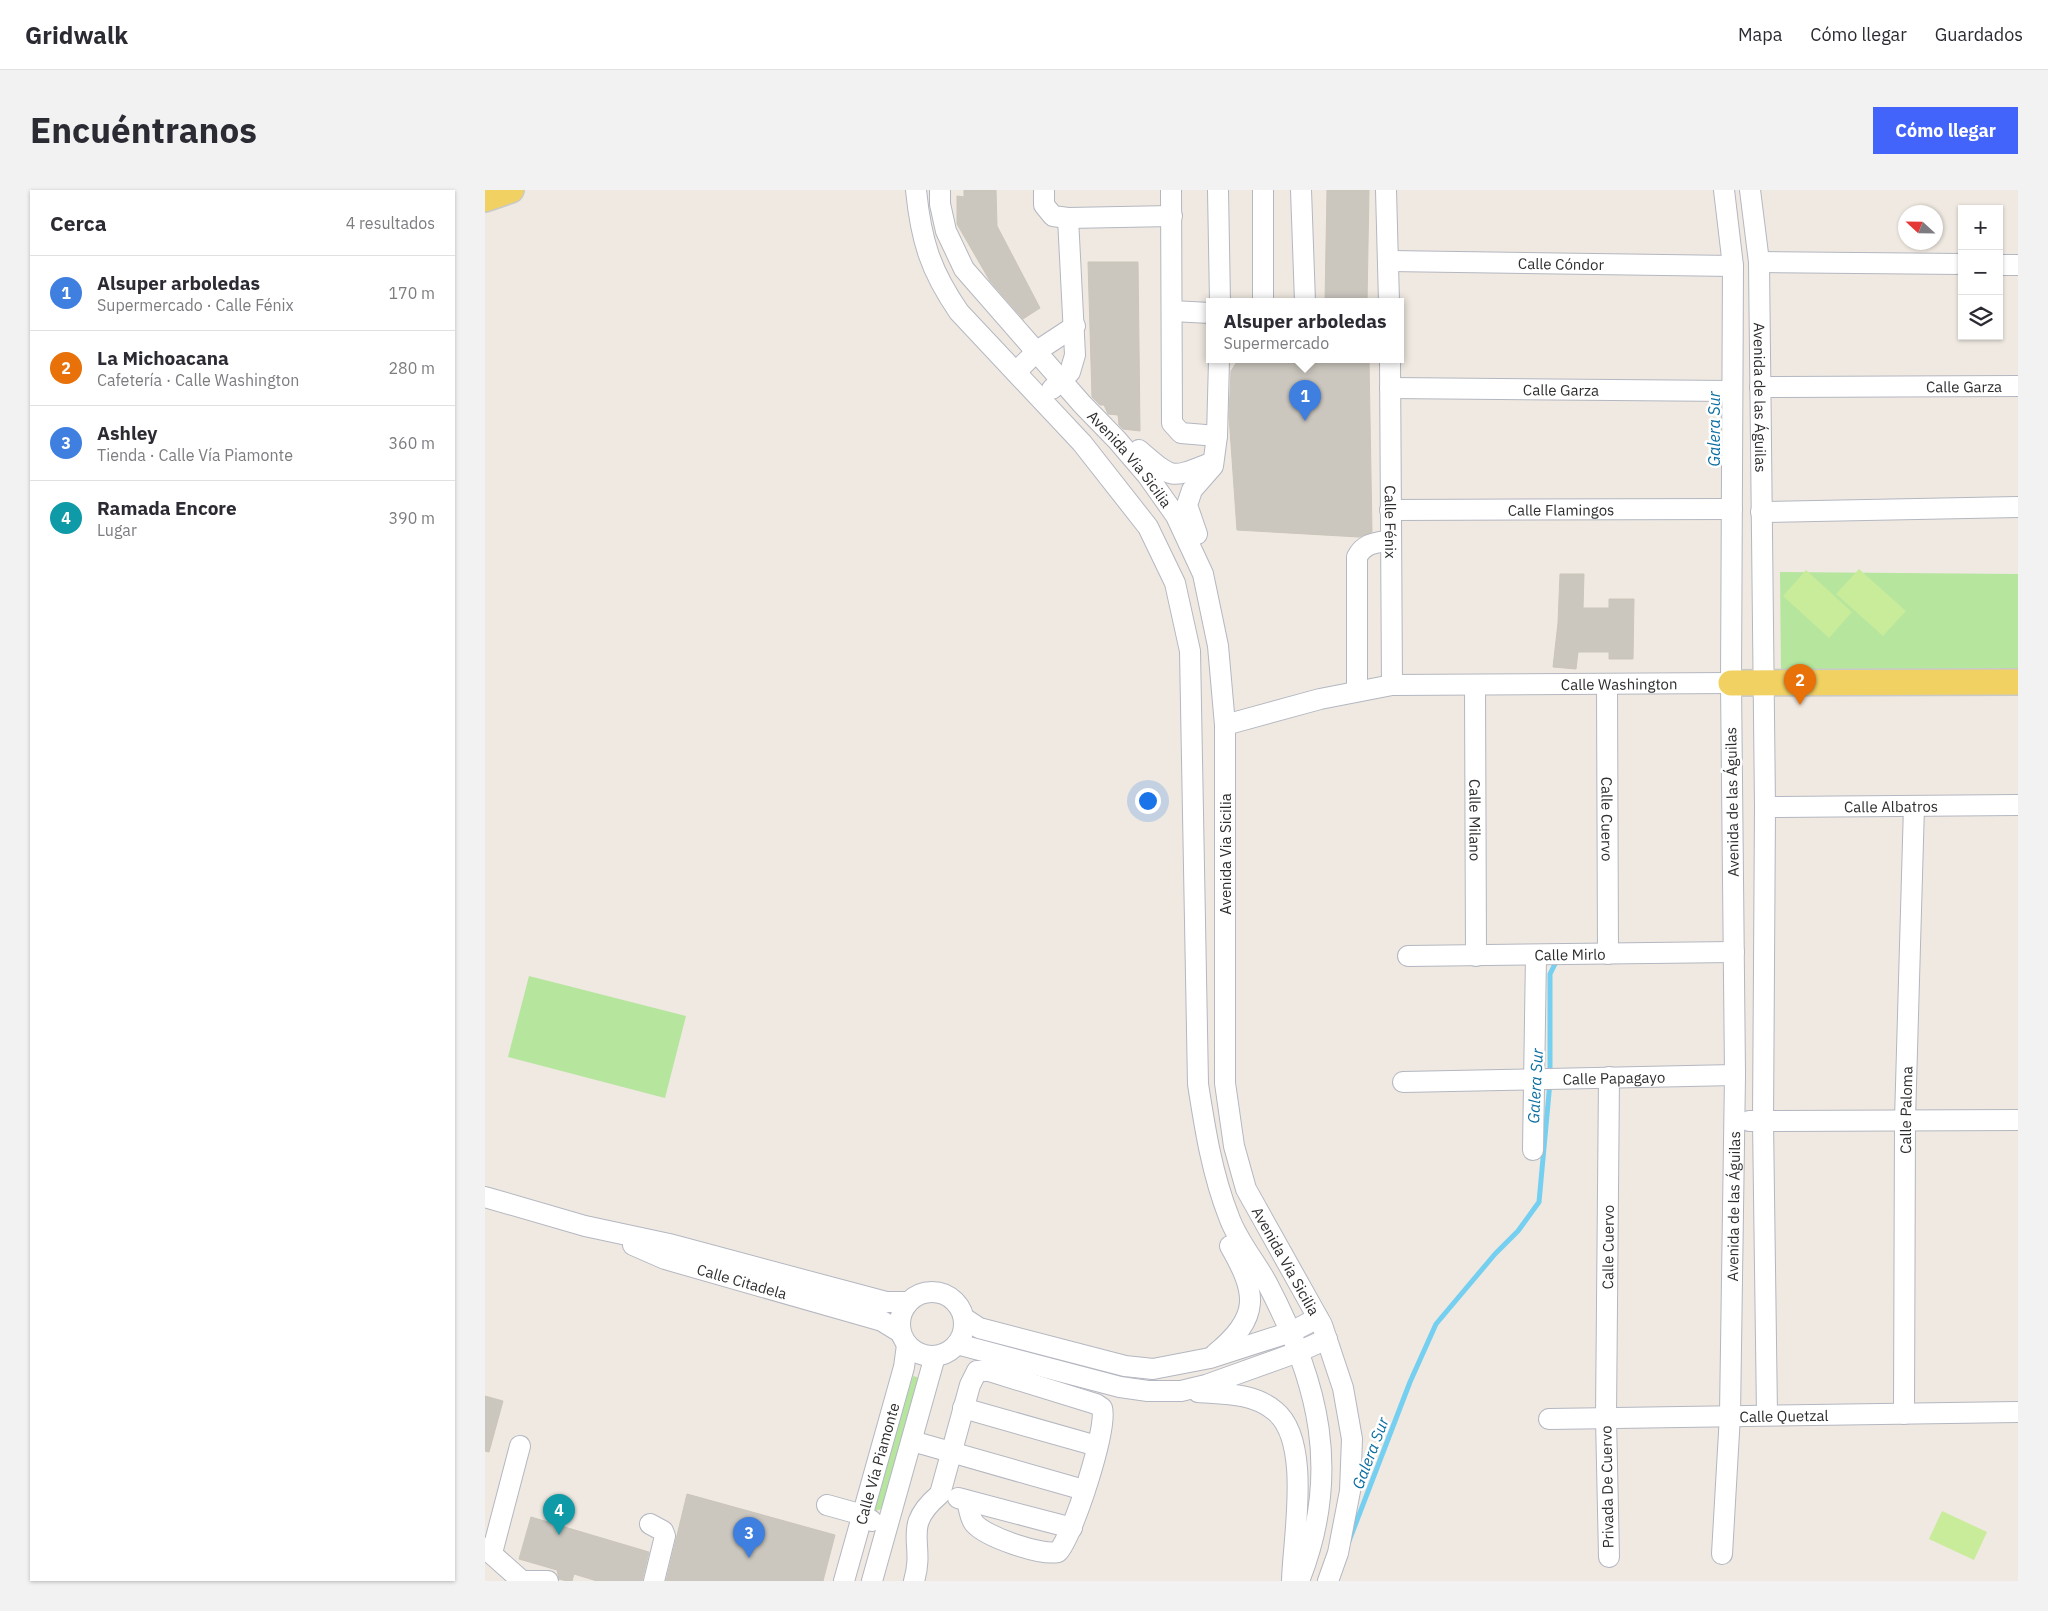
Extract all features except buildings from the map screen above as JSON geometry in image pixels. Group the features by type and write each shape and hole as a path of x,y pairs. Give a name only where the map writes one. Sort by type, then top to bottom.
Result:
{"main road":[{"path":"485,199 511,190"},
{"name":"Calle Washington","path":"1731,683 2018,682"}],"street":[{"name":"Avenida Via Sicilia","path":"916,190 919,218 927,255 944,290 959,312 1082,443 1148,528 1175,583 1190,651 1198,1084 1209,1154 1229,1218 1266,1281 1291,1332 1313,1394 1321,1445 1322,1486 1319,1519 1311,1551 1299,1581"},
{"name":"Avenida Via Sicilia","path":"940,190 939,204 946,231 964,269 1061,381 1117,440 1176,516 1203,574 1219,646 1225,725 1225,1083 1234,1146 1246,1189 1318,1318 1327,1339 1343,1388 1352,1439 1350,1491 1338,1553 1328,1581"},
{"path":"1044,190 1044,205 1053,216 1068,218 1172,216"},
{"path":"1171,190 1173,427 1181,433 1217,436"},
{"path":"1218,190 1220,298"},
{"path":"1263,190 1263,298"},
{"path":"1301,190 1305,298"},
{"path":"1386,190 1389,298"},
{"name":"Avenida de las Águilas","path":"1722,1554 1730,1415 1735,1074 1731,683 1733,266 1724,190"},
{"name":"Avenida de las Águilas","path":"1750,190 1759,262 1762,684 1765,807 1763,1121 1767,1415"},
{"path":"1041,398 1070,372 1074,363 1075,326 1068,218"},
{"name":"Calle Cóndor","path":"1389,261 1733,266"},
{"path":"1759,262 1958,264"},
{"path":"2003,265 2018,265"},
{"path":"1172,311 1206,313"},
{"path":"1016,372 1037,351 1075,326"},
{"path":"1175,583 1203,574 1206,557 1205,550 1187,505 1192,490 1207,475 1213,462 1217,436 1219,363"},
{"name":"Calle Fénix","path":"1390,363 1392,685"},
{"name":"Calle Garza","path":"1760,388 2018,386"},
{"name":"Calle Garza","path":"1390,388 1732,390"},
{"path":"1117,440 1140,450 1158,468 1168,474 1180,475 1213,462"},
{"path":"1761,512 2018,507"},
{"name":"Calle Flamingos","path":"1390,510 1732,510"},
{"path":"1357,691 1357,557 1362,548 1369,544 1390,540"},
{"name":"Calle Washington","path":"1225,725 1357,691 1392,685 1731,683"},
{"name":"Calle Cuervo","path":"1607,684 1608,954"},
{"name":"Calle Milano","path":"1475,685 1476,956"},
{"name":"Calle Albatros","path":"1765,807 2018,805"},
{"name":"Calle Paloma","path":"1904,1414 1905,1120 1914,806"},
{"name":"Calle Mirlo","path":"1408,956 1734,952"},
{"path":"1533,1150 1536,955"},
{"name":"Calle Papagayo","path":"1403,1082 1735,1074"},
{"name":"Calle Cuervo","path":"1606,1418 1609,1077"},
{"path":"1734,1122 2018,1120"},
{"path":"1210,1358 1230,1342 1246,1320 1251,1294 1242,1267 1216,1220 1214,1203 1218,1185"},
{"name":"Calle Citadela","path":"485,1197 585,1226 669,1244 886,1302 907,1302"},
{"name":"Calle Citadela","path":"585,1226 665,1259 882,1321 903,1339"},
{"path":"923,1292 943,1293 958,1305 964,1318 962,1336 957,1344 943,1354 925,1356 903,1339 902,1311 907,1302 923,1292"},
{"path":"964,1318 979,1328 1125,1366 1153,1369 1210,1358 1291,1332 1318,1318"},
{"name":"Calle Vía Piamonte","path":"844,1581 904,1367 903,1339"},
{"path":"1181,1390 1206,1385 1298,1352 1327,1339"},
{"path":"957,1344 1120,1387 1148,1391 1181,1390 1235,1394 1255,1400 1275,1411 1290,1431 1297,1466 1298,1507 1292,1581"},
{"name":"Calle Vía Piamonte","path":"872,1581 935,1356"},
{"path":"914,1581 918,1558 915,1540 916,1525 927,1505 940,1494 950,1451 972,1376 977,1371 989,1371 1096,1404 1102,1408 1104,1416 1084,1490 1072,1528 1058,1552 1044,1552 995,1537 982,1531 973,1522 967,1501"},
{"path":"963,1408 1097,1446"},
{"name":"Calle Quetzal","path":"1549,1419 2018,1412"},
{"name":"Privada De Cuervo","path":"1606,1418 1609,1557"},
{"path":"913,1440 1084,1490"},
{"path":"520,1446 488,1550 522,1581 548,1581"},
{"path":"940,1494 1072,1528"},
{"path":"827,1505 863,1515 875,1524 883,1544"},
{"path":"650,1524 663,1531 665,1536 654,1581"}],"green space":[{"path":"1859,569 1906,611 1883,636 1836,594"},
{"path":"1806,570 1852,612 1829,638 1783,596"},
{"path":"1780,572 2018,574 2018,673 1781,675"},
{"path":"529,976 686,1016 665,1098 508,1057"},
{"path":"913,1376 920,1378 887,1492 881,1509 876,1511 873,1504"},
{"path":"1942,1511 1987,1532 1974,1560 1929,1539"}],"waterway":[{"name":"Galera Sur","path":"1550,1074 1550,974 1556,962 1559,961"},
{"name":"Galera Sur","path":"1349,1541 1410,1382 1436,1324 1495,1254 1518,1231 1539,1202 1550,1082"}],"place":[{"name":"Alsuper arboledas","path":"1305,421"},
{"name":"La Michoacana","path":"1800,705"},
{"name":"Ramada Encore","path":"559,1535"},
{"name":"Ashley","path":"749,1558"}]}
